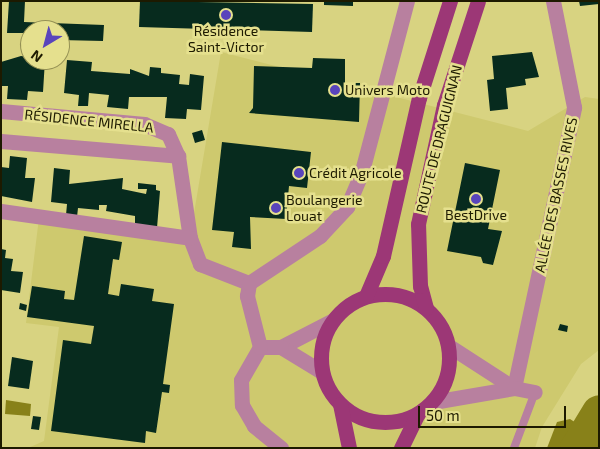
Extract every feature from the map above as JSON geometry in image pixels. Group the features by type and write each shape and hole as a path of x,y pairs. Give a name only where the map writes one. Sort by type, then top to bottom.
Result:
{"main road":[{"name":"ROUTE DE DRAGUIGNAN","path":"366,296 384,256 419,98 450,1"},
{"name":"ROUTE DE DRAGUIGNAN","path":"426,308 420,286 418,224 444,105 478,1"},
{"path":"349,448 340,404 322,372 322,344 333,320 366,296 387,294 426,308 449,346 444,385 433,402 417,415 400,448"},
{"path":"340,404 377,422 417,415"}],"street":[{"path":"281,448 254,426 242,405 241,380 260,347 247,296 249,283 320,236 347,207 362,171 407,1"},
{"name":"ALLÉE DES BASSES RIVES","path":"514,388 574,107 553,1"},
{"name":"RÉSIDENCE MIRELLA","path":"1,111 159,128 168,134 178,156 190,238 200,264 249,283"},
{"path":"1,141 178,156"},
{"path":"1,211 190,238"},
{"path":"260,347 281,347 333,320"},
{"path":"449,346 514,388"},
{"path":"281,347 322,372"},
{"path":"433,402 514,388 535,392"}],"lane":[{"path":"514,448 535,392"}],"shaded area":[{"path":"221,52 528,131 585,97 599,99 599,350 581,364 542,427 535,448 28,448 44,441 59,327 26,323 39,218 191,231"},
{"path":"6,400 31,404 30,416 5,414"},
{"path":"570,419 599,438 599,448 547,448 557,422"}],"building":[{"path":"9,1 25,1 24,20 20,20 20,33 7,33"},
{"name":"Résidence Saint-Victor","path":"140,1 313,4 312,32 139,27"},
{"path":"324,1 353,1 353,6 324,5"},
{"path":"579,1 599,1 599,4 580,6"},
{"path":"70,24 104,25 103,41 70,40"},
{"path":"532,52 539,77 525,79 526,85 506,88 508,109 490,111 487,80 494,79 492,56"},
{"path":"20,56 20,70 44,70 43,92 28,91 27,100 7,99 8,86 1,86 1,62"},
{"path":"313,58 345,59 345,83 360,83 359,122 249,113 253,108 254,66 312,68"},
{"path":"70,60 92,62 91,71 130,74 130,69 149,76 150,67 161,68 161,73 180,75 179,84 189,85 190,74 204,76 201,110 187,109 186,119 165,118 167,97 129,97 128,109 107,107 109,95 89,93 88,106 78,106 79,95 64,93 66,70 70,70"},
{"path":"202,130 205,140 195,143 192,133"},
{"path":"222,142 311,152 307,188 289,186 286,219 250,217 251,249 232,247 234,232 212,230"},
{"path":"10,156 27,158 25,178 35,178 32,202 1,196 1,167 9,168"},
{"name":"BestDrive","path":"465,163 500,170 488,229 502,231 493,265 483,263 481,257 447,251"},
{"path":"54,168 70,170 69,184 123,178 122,189 146,194 147,189 138,189 138,183 156,185 156,190 160,191 157,228 135,225 135,216 106,211 107,205 99,205 99,210 78,208 77,217 66,215 67,204 51,202"},
{"path":"84,236 122,242 119,260 113,259 108,294 119,296 121,284 154,289 152,301 174,304 163,384 170,385 169,393 162,392 156,433 146,431 145,443 51,431 63,340 91,344 94,326 27,317 32,286 65,291 64,299 74,300"},
{"path":"1,249 6,250 5,258 13,259 11,271 23,272 20,293 1,290"},
{"path":"20,303 27,305 26,311 19,309"},
{"path":"560,324 568,326 567,332 558,330"},
{"path":"12,357 33,361 29,389 8,386"},
{"path":"33,416 41,417 39,430 31,429"}],"waterway":[{"path":"577,448 599,412"}],"place":[{"name":"Résidence Saint-Victor","path":"226,15"},
{"name":"Univers Moto","path":"335,90"},
{"name":"Crédit Agricole","path":"299,173"},
{"name":"BestDrive","path":"476,199"},
{"name":"Boulangerie Louat","path":"276,208"}]}
